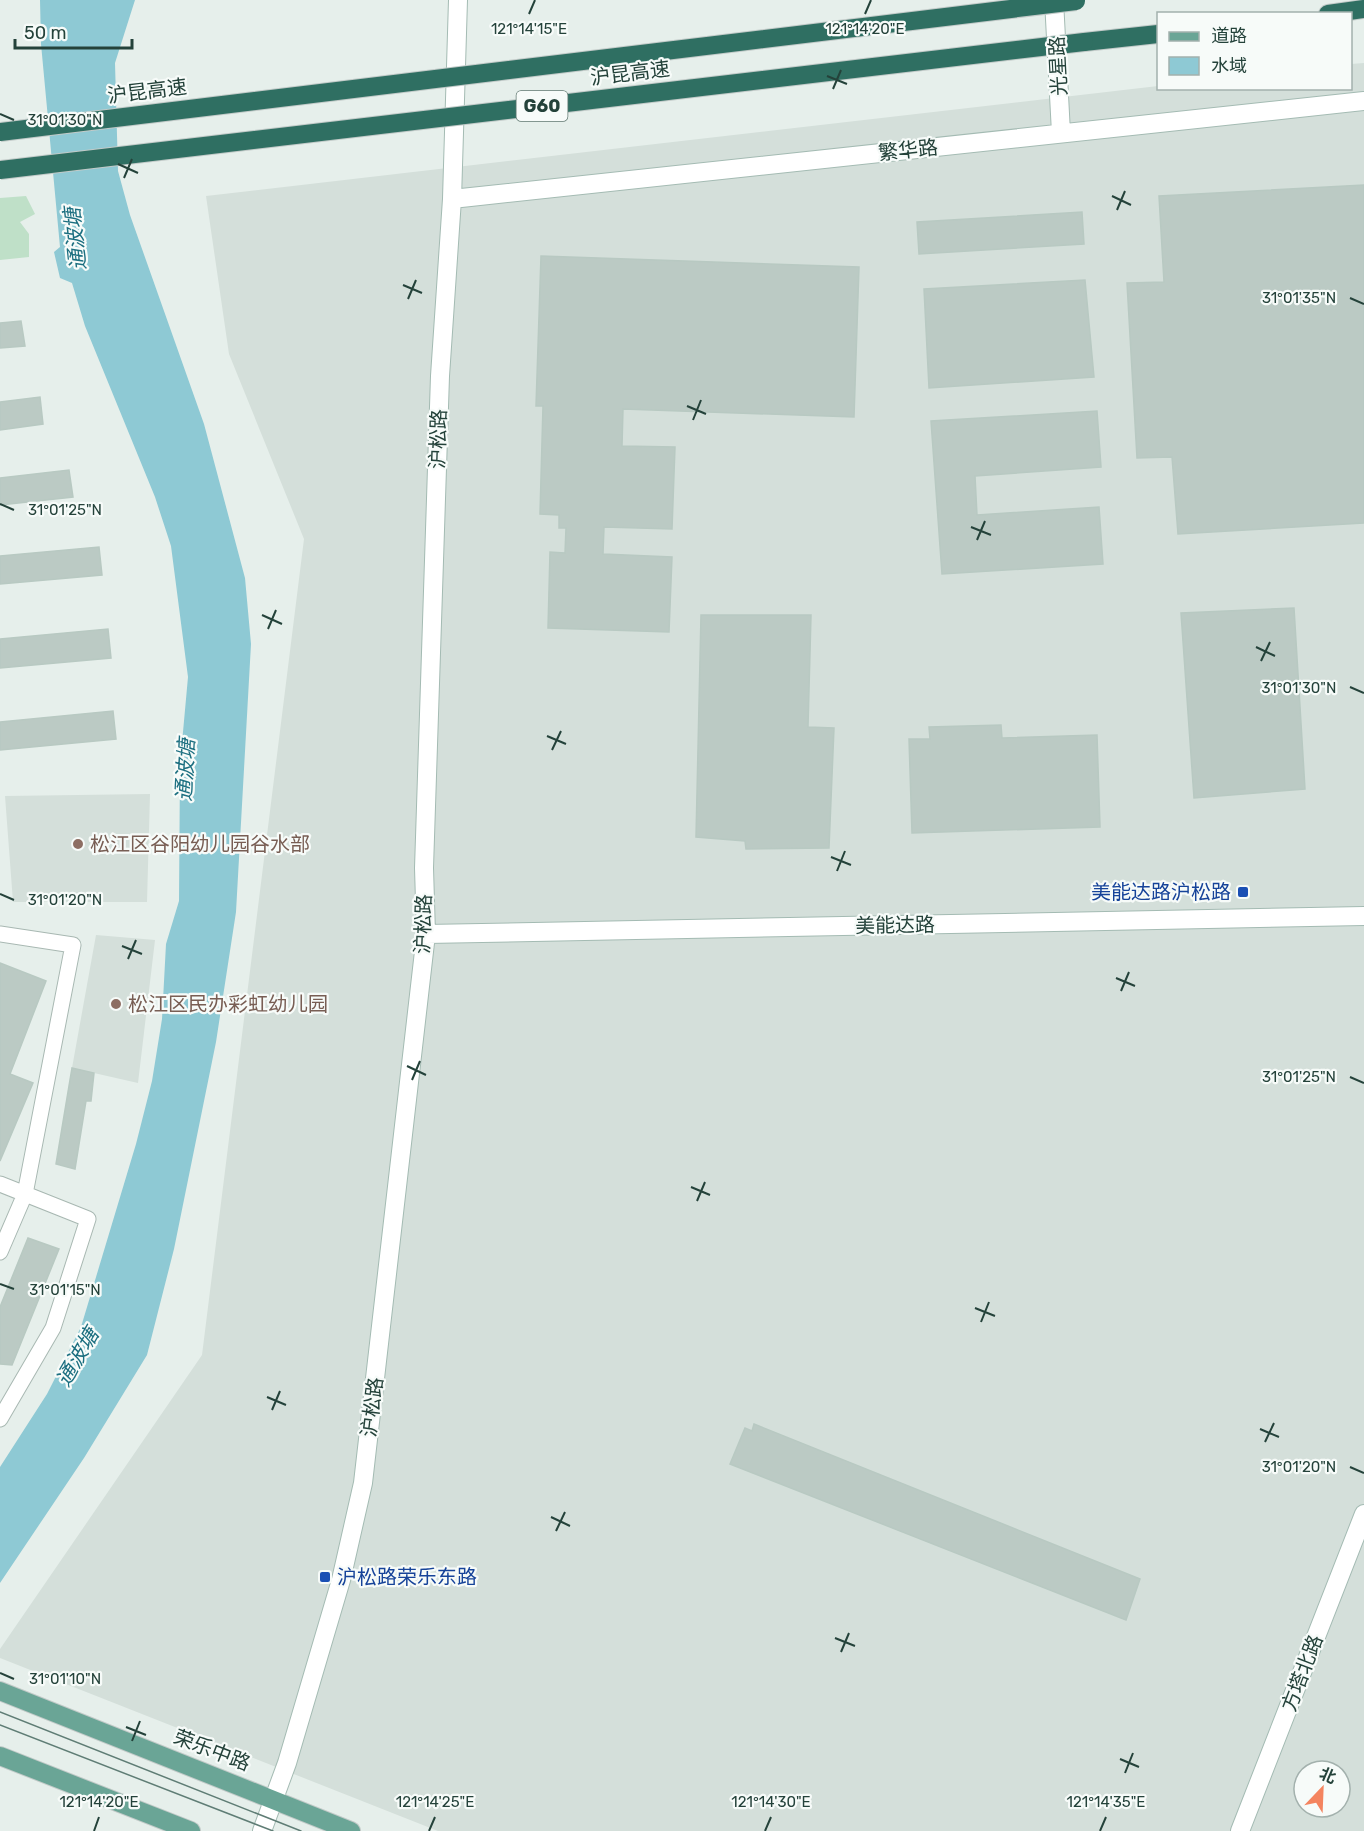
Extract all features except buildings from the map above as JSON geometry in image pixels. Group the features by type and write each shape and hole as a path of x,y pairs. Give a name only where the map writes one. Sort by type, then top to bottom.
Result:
{"highway":[{"name":"沪昆高速","path":"0,132 1080,1"},
{"path":"1343,12 1364,9"},
{"name":"沪昆高速","path":"0,170 1157,33"}],"main road":[{"name":"沪松路","path":"262,1831 287,1763 341,1580 363,1483 426,934 424,868 440,388 452,199 458,0"},
{"name":"光星路","path":"1054,0 1061,133"},
{"name":"繁华路","path":"452,199 1364,101"},
{"name":"美能达路","path":"426,934 1364,915"},
{"name":"方塔北路","path":"1240,1831 1364,1514"},
{"name":"荣乐中路","path":"0,1691 351,1831"},
{"path":"0,1756 191,1831"}],"street":[{"path":"0,934 73,945 25,1194 0,1252"},
{"path":"0,1184 88,1219 53,1329 0,1419"}],"shaded area":[{"path":"1364,63 1364,1831 438,1831 0,1658 0,1649 202,1355 304,539 229,354 206,196 1157,86 1157,90 1352,90 1352,64"},
{"name":"松江区谷阳幼儿园谷水部","path":"150,794 147,902 13,902 5,796"},
{"name":"松江区民办彩虹幼儿园","path":"96,935 155,940 138,1083 72,1068"}],"green space":[{"path":"26,196 35,214 20,222 29,234 29,257 0,260 0,198"}],"water":[{"name":"通波塘","path":"40,0 135,0 115,63 118,171 130,215 204,424 245,578 251,644 236,912 216,1042 174,1249 147,1355 84,1458 0,1583 0,1467 47,1394 81,1327 136,1144 152,1081 162,1019 166,944 179,901 180,765 188,677 171,546 155,497 85,326 72,283 60,278 54,252 60,247 41,44"}],"tram line":[{"path":"0,1712 301,1831"},
{"path":"0,1725 273,1831"}],"place":[{"name":"松江区谷阳幼儿园谷水部","path":"78,844"},
{"name":"美能达路沪松路","path":"1243,892"},
{"name":"松江区民办彩虹幼儿园","path":"116,1004"},
{"name":"沪松路荣乐东路","path":"325,1577"}]}
